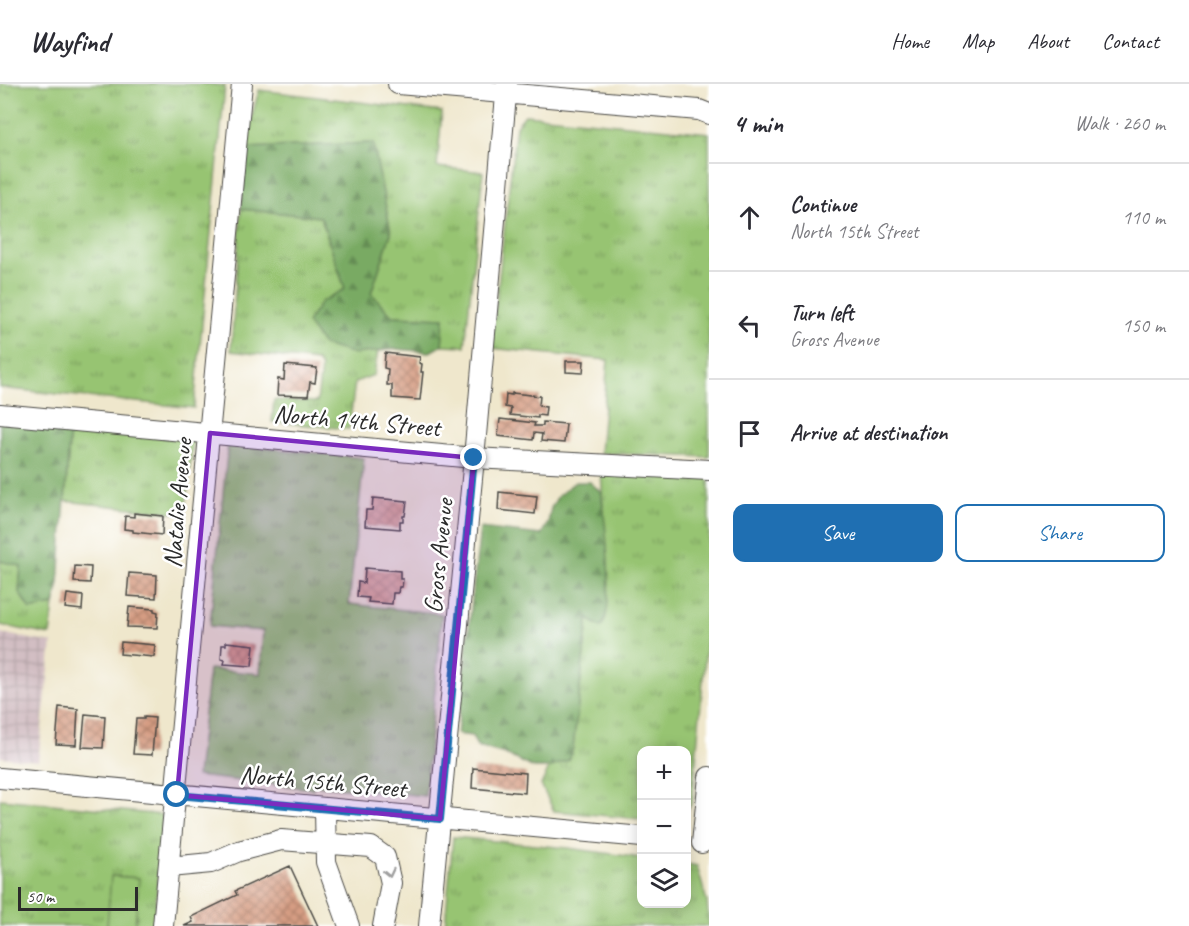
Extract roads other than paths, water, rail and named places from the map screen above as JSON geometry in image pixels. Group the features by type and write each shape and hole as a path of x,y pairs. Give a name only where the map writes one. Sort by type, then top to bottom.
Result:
{"street":[{"name":"Natalie Avenue","path":"164,926 242,84"},
{"path":"398,84 507,89 699,110 709,114"},
{"name":"Gross Avenue","path":"429,926 507,89"},
{"name":"North 14th Street","path":"0,414 474,458 709,470"},
{"path":"699,842 709,777"},
{"name":"North 15th Street","path":"0,778 637,837"},
{"path":"325,809 326,862 349,926"},
{"path":"169,867 211,863 239,851 281,840 371,847 385,857 391,883 383,926"}]}
